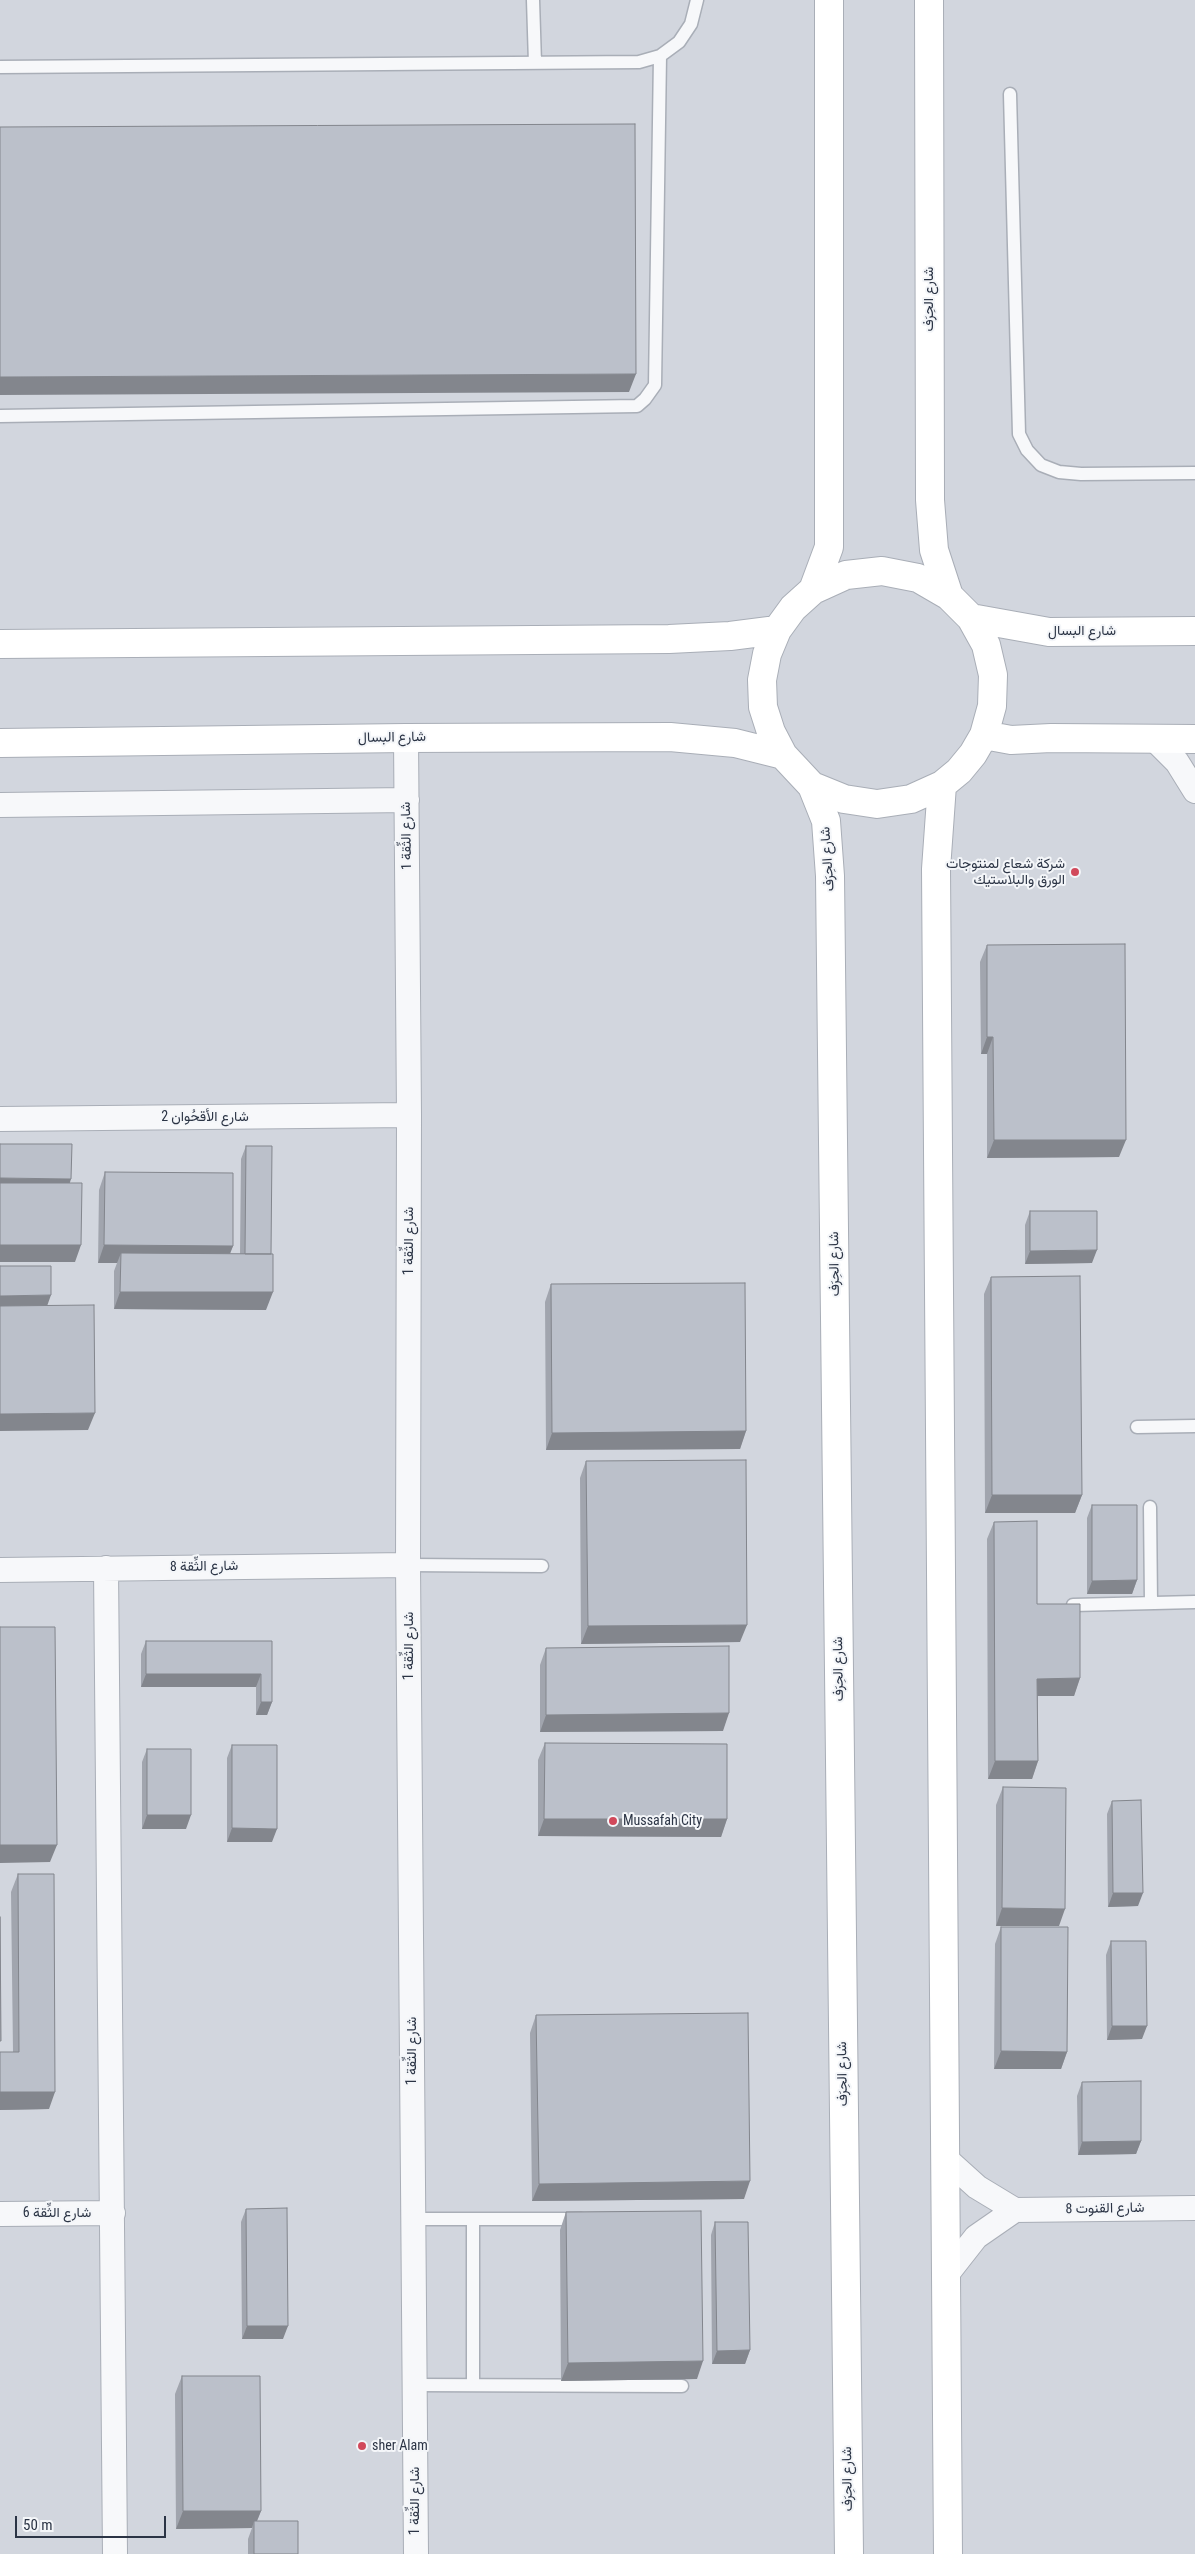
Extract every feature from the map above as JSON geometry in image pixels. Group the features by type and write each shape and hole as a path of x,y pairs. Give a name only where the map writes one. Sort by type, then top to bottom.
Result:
{"street":[{"path":"814,590 829,547 830,538 829,0"},
{"name":"شارع الحِرَف","path":"929,0 930,500 934,550 950,596"},
{"path":"882,571 918,578 950,596 971,618 986,645 993,675 992,706 984,735 973,754 942,785 911,799 877,804 844,799 812,786 783,755 770,732 763,707 762,680 766,654 777,630 793,608 814,590 846,575 882,571"},
{"name":"شارع البسال","path":"971,618 1049,632 1195,631"},
{"path":"0,644 669,639 730,636 777,630"},
{"path":"984,735 1011,740 1195,739"},
{"name":"شارع البسال","path":"0,743 670,737 736,743 783,755"},
{"name":"شارع الثِّقة 1","path":"406,738 410,1115 408,1565 416,2554"},
{"path":"1153,738 1177,762 1195,791"},
{"path":"942,785 936,879 948,2554"},
{"name":"شارع الحِرَف","path":"812,786 826,820 830,876 849,2554"},
{"path":"0,805 407,800"},
{"name":"شارع الأقحُوان 2","path":"0,1118 410,1115"},
{"name":"شارع الثِّقة 8","path":"0,1570 408,1565"},
{"path":"106,1568 115,2554"},
{"path":"946,2159 977,2187 1015,2210 976,2237 947,2274"},
{"name":"شارع القنوت 8","path":"1015,2210 1195,2208"},
{"name":"شارع الثِّقة 6","path":"0,2214 113,2213"}],"lane":[{"path":"533,0 535,62"},
{"path":"0,67 639,62 660,56 679,42 691,24 697,0"},
{"path":"0,416 637,406 654,385 660,56"},
{"path":"1010,94 1019,434 1028,450 1042,465 1059,472 1081,474 1195,472"},
{"path":"1137,1427 1195,1426"},
{"path":"1150,1507 1151,1603"},
{"path":"408,1565 542,1566"},
{"path":"1073,1605 1195,1602"},
{"path":"413,2219 598,2219"},
{"path":"473,2219 473,2385"},
{"path":"414,2385 682,2386"}],"shaded area":[{"path":"0,0 1195,0 1195,2554 0,2554"}],"building":[{"path":"635,124 636,374 0,377 0,127"},
{"path":"1125,944 1126,1140 994,1140 993,1037 987,1037 987,945"},
{"path":"0,1144 72,1144 71,1179 0,1178"},
{"path":"246,1146 272,1146 271,1254 245,1254"},
{"path":"105,1172 233,1173 233,1246 104,1245"},
{"path":"0,1183 82,1183 81,1245 0,1245"},
{"path":"1030,1211 1097,1211 1097,1250 1030,1251"},
{"path":"121,1253 273,1254 273,1292 120,1292"},
{"path":"0,1266 51,1266 51,1295 0,1296"},
{"path":"1080,1276 1082,1495 992,1495 991,1277"},
{"path":"745,1283 746,1431 552,1433 551,1284"},
{"path":"94,1305 95,1413 0,1414 0,1306"},
{"path":"746,1460 747,1625 588,1626 586,1461"},
{"path":"1092,1505 1137,1505 1137,1580 1092,1581"},
{"path":"1037,1521 1037,1604 1080,1604 1080,1678 1037,1679 1038,1761 995,1761 994,1522"},
{"path":"0,1627 55,1627 57,1845 0,1845"},
{"path":"146,1641 272,1641 272,1702 261,1702 261,1674 146,1674"},
{"path":"729,1646 729,1713 546,1715 546,1648"},
{"path":"545,1743 727,1744 727,1819 544,1819"},
{"path":"232,1745 277,1745 277,1829 232,1828"},
{"path":"147,1749 191,1749 191,1815 147,1815"},
{"path":"1003,1787 1066,1788 1065,1909 1002,1908"},
{"path":"1141,1800 1143,1893 1113,1893 1112,1801"},
{"path":"18,1874 54,1874 55,2092 0,2092 0,2052 19,2052"},
{"path":"0,1917 1,2041 0,2041"},
{"path":"1001,1927 1068,1927 1067,2052 1001,2051"},
{"path":"1111,1941 1146,1941 1147,2026 1112,2026"},
{"path":"748,2013 750,2181 539,2184 536,2015"},
{"path":"1141,2081 1141,2141 1082,2142 1082,2082"},
{"path":"287,2208 288,2326 247,2326 246,2209"},
{"path":"701,2211 703,2361 568,2363 566,2212"},
{"path":"715,2222 748,2222 750,2350 717,2351"},
{"path":"182,2376 260,2376 261,2511 183,2511"},
{"path":"254,2521 298,2521 298,2554 254,2554"}],"place":[{"name":"شركة شعاع لمنتوجات الورق والبلاستيك","path":"1075,872"},
{"name":"Mussafah City","path":"613,1821"},
{"name":"sher Alam","path":"362,2446"}]}
